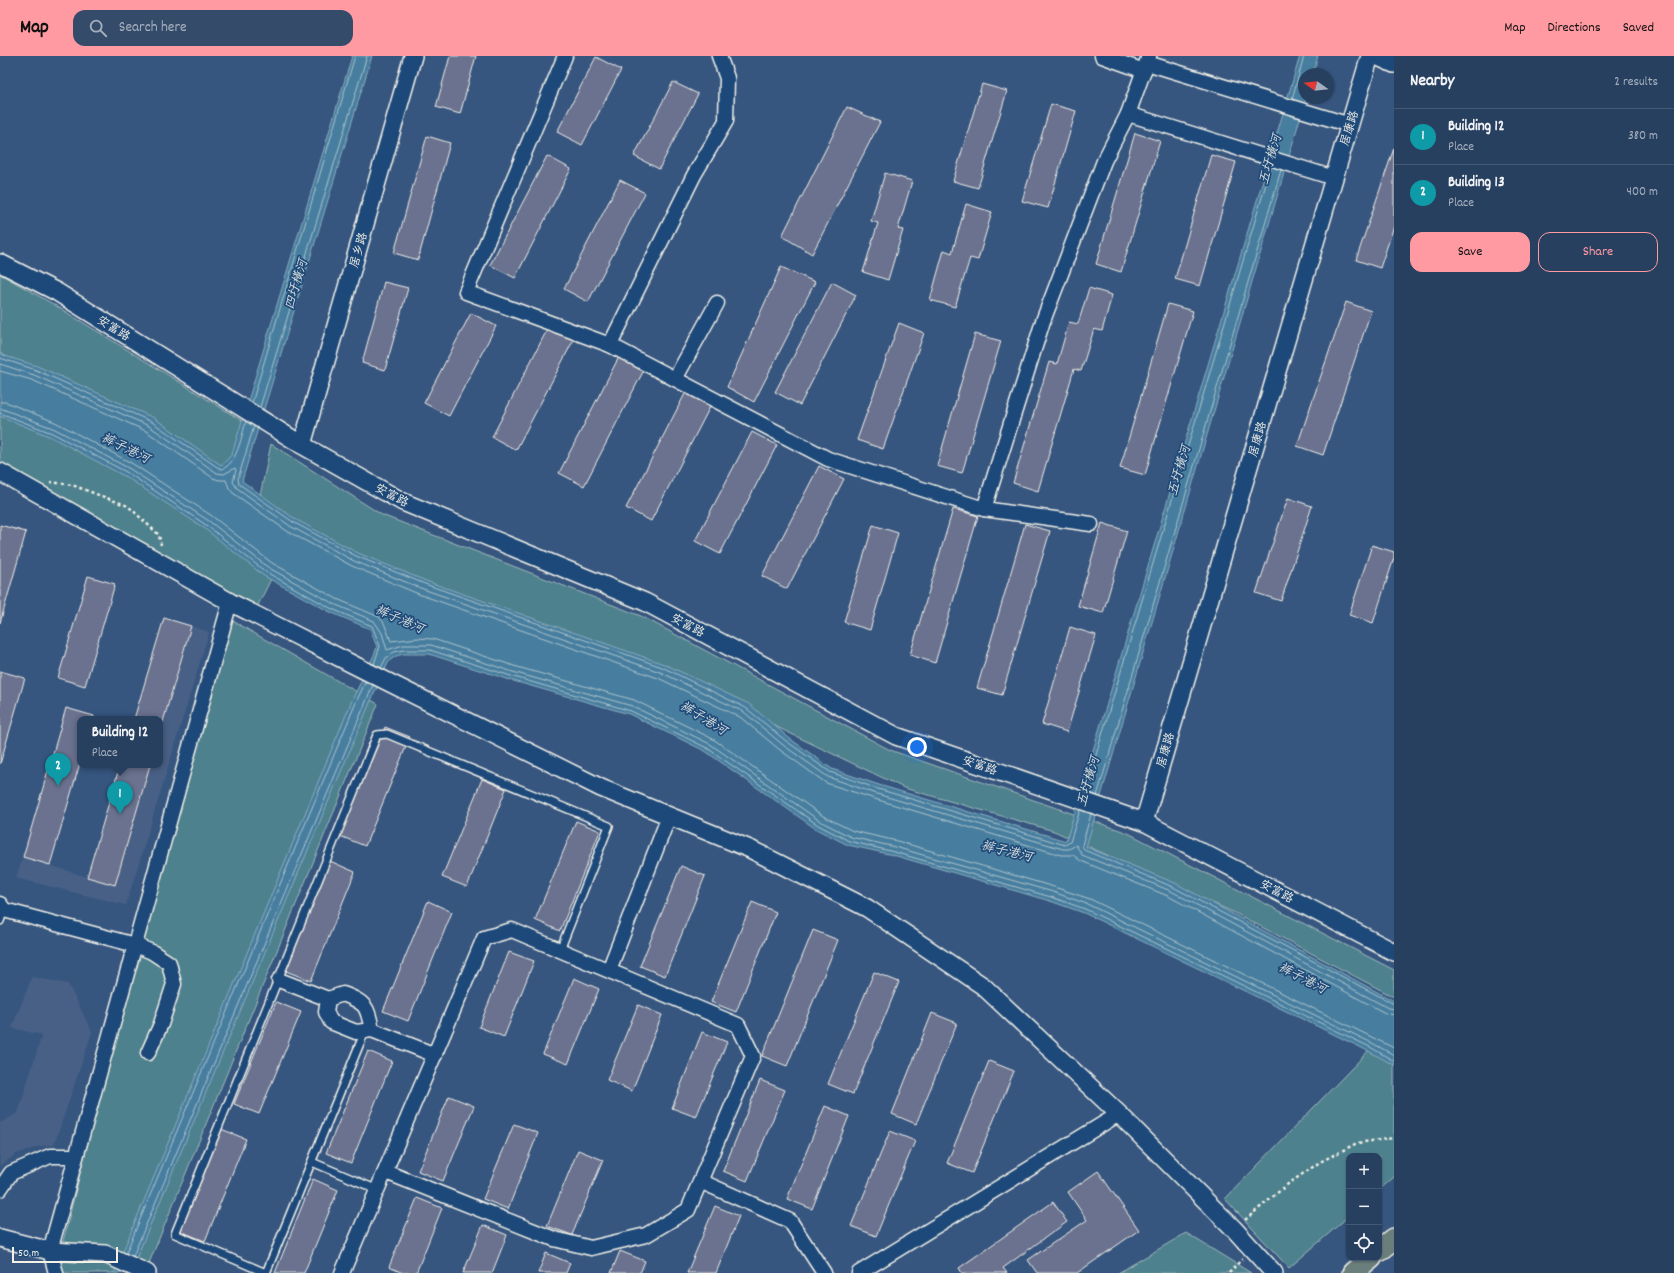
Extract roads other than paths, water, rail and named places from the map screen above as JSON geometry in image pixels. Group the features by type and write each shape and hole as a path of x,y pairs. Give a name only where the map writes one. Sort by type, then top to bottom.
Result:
{"main road":[{"path":"1382,1249 1394,1239"},
{"path":"1353,1273 1367,1261"}],"street":[{"name":"居乡路","path":"302,445 413,56"},
{"path":"565,56 466,292 610,345 828,459 984,509 1091,524"},
{"path":"610,345 694,175 726,121 727,78 718,56"},
{"path":"1102,56 1146,63 1350,125"},
{"name":"居康路","path":"1144,822 1370,56"},
{"path":"1376,56 1394,64"},
{"path":"984,509 1043,321 1104,161 1128,114 1146,63"},
{"path":"1128,114 1334,178"},
{"name":"安富路","path":"0,263 57,292 302,445 403,502 645,602 896,736 1144,822 1394,952"},
{"path":"675,380 717,303"},
{"path":"0,472 230,602 362,669 601,788 750,849 867,908 983,986 1119,1114 1234,1229 1274,1273"},
{"path":"56,1273 50,1251 230,602"},
{"path":"608,970 669,816"},
{"path":"1,912 135,945 152,952 169,963 174,984 161,1024 148,1053"},
{"path":"342,1273 484,938 512,930 738,1025 753,1056 688,1210 646,1235 591,1248 554,1239 386,1172"},
{"path":"279,980 328,1000 343,994 361,1001 369,1012 369,1030"},
{"path":"328,1000 326,1012 331,1022 356,1032 369,1030 435,1055"},
{"path":"859,1273 1119,1114"},
{"path":"0,1189 11,1173 50,1156 76,1156"},
{"path":"700,1182 790,1221 824,1273"},
{"path":"0,1238 50,1251 105,1254 143,1271"}],"lane":[{"path":"369,1030 266,1273 175,1234 377,735 387,734 609,826 560,950"},
{"path":"312,1162 378,1190"}],"water":[{"path":"352,56 372,56 242,481 295,519 358,553 426,581 664,664 749,704 789,738 832,769 879,785 1066,841 1300,56 1318,56 1315,68 1298,68 1298,104 1304,104 1086,847 1175,883 1394,1001 1394,1065 1084,913 1050,901 893,855 848,845 816,829 705,751 629,714 510,680 429,654 404,654 396,656 389,661 369,705 130,1273 114,1273 353,698 377,647 370,629 330,612 264,576 204,528 126,477 51,437 0,416 0,353 37,366 154,418 221,465 232,454"}],"place":[{"name":"Building 13","path":"58,786"},
{"name":"Building 12","path":"120,814"}],"water label":[{"name":"五圩横河","path":"1269,159"},
{"name":"四圩横河","path":"295,284"},
{"name":"裤子港河","path":"126,447"},
{"name":"五圩横河","path":"1178,470"},
{"name":"裤子港河","path":"400,618"},
{"name":"裤子港河","path":"704,717"},
{"name":"五圩横河","path":"1087,781"},
{"name":"裤子港河","path":"1007,850"},
{"name":"裤子港河","path":"1303,977"}]}
